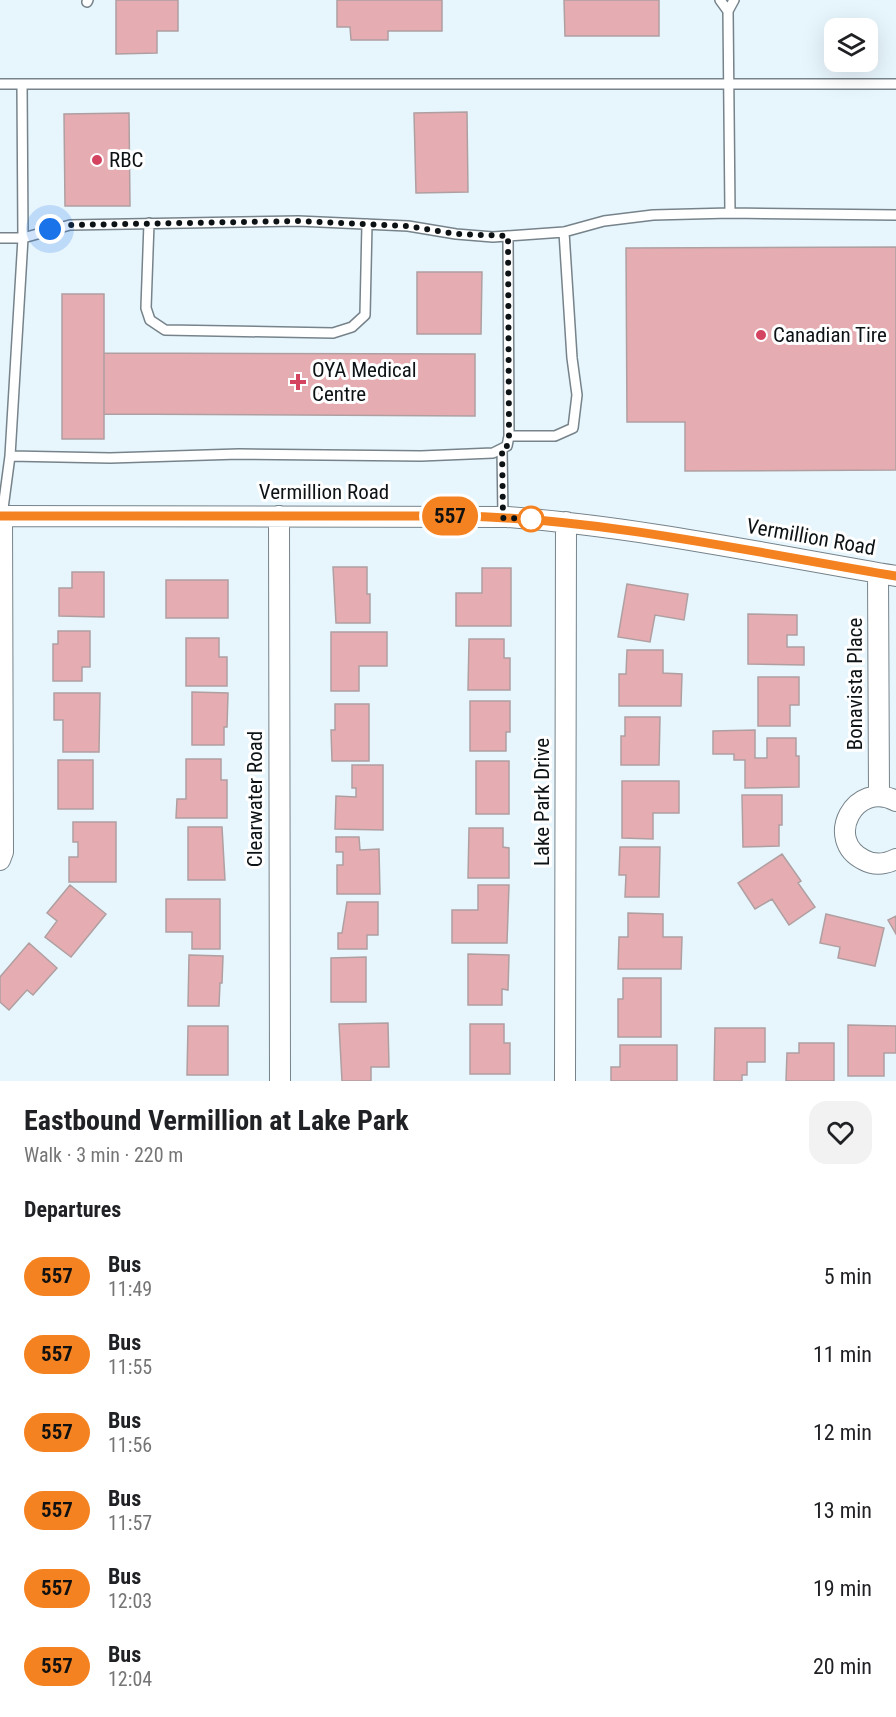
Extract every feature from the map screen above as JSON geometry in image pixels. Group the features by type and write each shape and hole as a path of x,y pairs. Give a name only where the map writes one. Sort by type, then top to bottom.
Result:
{"street":[{"name":"Vermillion Road","path":"1,516 503,518 566,522 887,574"},
{"path":"0,860 3,852 1,516"},
{"name":"Clearwater Road","path":"279,516 280,1081"},
{"name":"Lake Park Drive","path":"565,1081 566,522"},
{"name":"Bonavista Place","path":"887,574 888,798 870,797 854,807 845,824 847,843 852,851 867,862 888,863 896,859"}],"lane":[{"path":"720,0 728,11"},
{"path":"730,213 728,11 734,0"},
{"path":"0,84 896,84"},
{"path":"1,516 10,456 23,238 22,84"},
{"path":"0,238 23,238 70,225 298,221 408,226 456,234 508,236 564,232 604,221 653,215 730,213 896,215"},
{"path":"149,223 146,308 150,320 165,330 333,333 352,327 365,315 367,224"},
{"path":"509,436 555,436 573,428 577,395 572,358 564,232"},
{"path":"10,456 110,458 238,454 421,456 493,453 507,446 509,436 508,236"},
{"path":"502,448 503,518"}],"building":[{"path":"116,0 178,0 178,31 157,31 157,53 116,54"},
{"path":"337,0 442,0 442,31 388,31 388,40 351,40 350,27 337,27"},
{"path":"564,0 659,0 659,36 565,36"},
{"path":"467,112 468,192 416,193 414,113"},
{"name":"RBC","path":"129,113 130,206 65,206 64,114"},
{"name":"Canadian Tire","path":"896,247 896,470 685,471 685,422 627,422 626,248"},
{"path":"417,272 482,272 481,334 417,334"},
{"path":"62,294 104,294 104,439 62,439"},
{"path":"104,353 475,354 475,416 104,414"},
{"path":"333,567 367,567 370,623 336,623"},
{"path":"482,568 511,568 511,626 456,626 456,593 482,593"},
{"path":"72,572 104,572 104,617 59,616 59,588 72,588"},
{"path":"166,580 228,580 228,618 166,618"},
{"path":"627,584 688,594 684,620 655,615 650,642 618,637"},
{"path":"748,614 797,615 797,635 787,635 787,647 804,647 804,665 748,664"},
{"path":"58,631 90,631 90,667 82,667 82,681 53,681 53,644 58,644"},
{"path":"331,632 387,632 387,666 359,666 359,691 331,691"},
{"path":"186,638 219,638 219,657 227,657 227,686 186,686"},
{"path":"469,639 504,639 504,658 510,658 510,690 468,690"},
{"path":"627,650 663,650 663,673 682,674 681,706 619,706 619,674 626,674"},
{"path":"758,677 799,677 799,705 790,705 790,726 758,726"},
{"path":"192,692 228,693 224,745 192,745"},
{"path":"54,693 100,693 99,752 63,752 63,720 54,720"},
{"path":"470,701 510,701 510,732 506,732 506,751 470,751"},
{"path":"335,704 369,704 369,761 332,761 331,730 335,730"},
{"path":"625,717 660,717 659,765 621,765 621,736 625,736"},
{"path":"755,730 755,758 767,758 767,738 796,738 796,756 799,756 799,787 745,788 745,760 734,760 734,754 713,754 713,731"},
{"path":"186,759 221,759 221,780 227,780 227,818 176,818 177,799 186,799"},
{"path":"58,760 93,760 93,809 58,809"},
{"path":"476,761 509,761 509,814 476,814"},
{"path":"352,765 383,765 383,830 335,829 336,796 356,797 356,788 352,788"},
{"path":"622,781 679,781 679,813 653,813 653,839 622,838"},
{"path":"742,795 782,795 779,846 743,847"},
{"path":"73,822 116,822 116,882 69,882 69,857 78,857 78,842 73,842"},
{"path":"188,827 222,827 225,880 188,880"},
{"path":"469,828 503,828 503,847 509,848 509,878 468,878"},
{"path":"336,837 359,837 360,850 379,849 380,894 337,894 337,865 343,865 343,852 336,852"},
{"path":"620,847 660,847 659,897 625,897 626,875 619,875"},
{"path":"782,854 801,881 798,883 815,907 789,925 772,899 755,909 738,883"},
{"path":"70,885 106,914 71,957 45,937 57,921 47,913"},
{"path":"478,885 509,885 507,943 452,943 452,910 478,910"},
{"path":"166,899 220,899 220,949 192,949 192,932 166,932"},
{"path":"347,902 378,902 378,935 367,935 367,949 338,949 338,933 342,933"},
{"path":"628,913 663,914 663,937 682,937 681,969 618,969 619,937 628,937"},
{"path":"826,914 884,928 875,966 838,958 840,947 820,943"},
{"path":"896,916 896,934 888,920"},
{"path":"29,943 57,968 33,995 27,990 9,1010 0,1002 0,977"},
{"path":"468,954 509,955 508,990 502,989 502,1005 468,1005"},
{"path":"189,955 223,956 219,1006 188,1006"},
{"path":"366,957 366,1002 331,1002 331,958"},
{"path":"623,978 661,978 661,1037 618,1037 618,999 623,999"},
{"path":"388,1023 389,1067 371,1067 371,1081 342,1081 339,1024"},
{"path":"470,1024 504,1024 504,1043 510,1043 510,1074 470,1074"},
{"path":"848,1025 896,1026 896,1053 884,1053 884,1076 848,1076"},
{"path":"188,1026 228,1026 228,1075 187,1075"},
{"path":"715,1028 765,1028 765,1062 747,1062 747,1075 742,1075 742,1081 714,1081"},
{"path":"799,1043 834,1043 834,1081 786,1081 787,1053 799,1053"},
{"path":"620,1045 677,1045 677,1081 611,1081 611,1067 620,1067"}],"bus line":[{"name":"557","path":"0,516 521,518 618,529 896,576"}],"place":[{"name":"RBC","path":"97,160"},
{"name":"Canadian Tire","path":"761,335"},
{"name":"OYA Medical Centre","path":"298,382"}],"route":[{"path":"50,229 70,225 298,221 408,226 456,234 508,236 509,436 507,446 502,448 503,518 535,519 531,519"}]}
